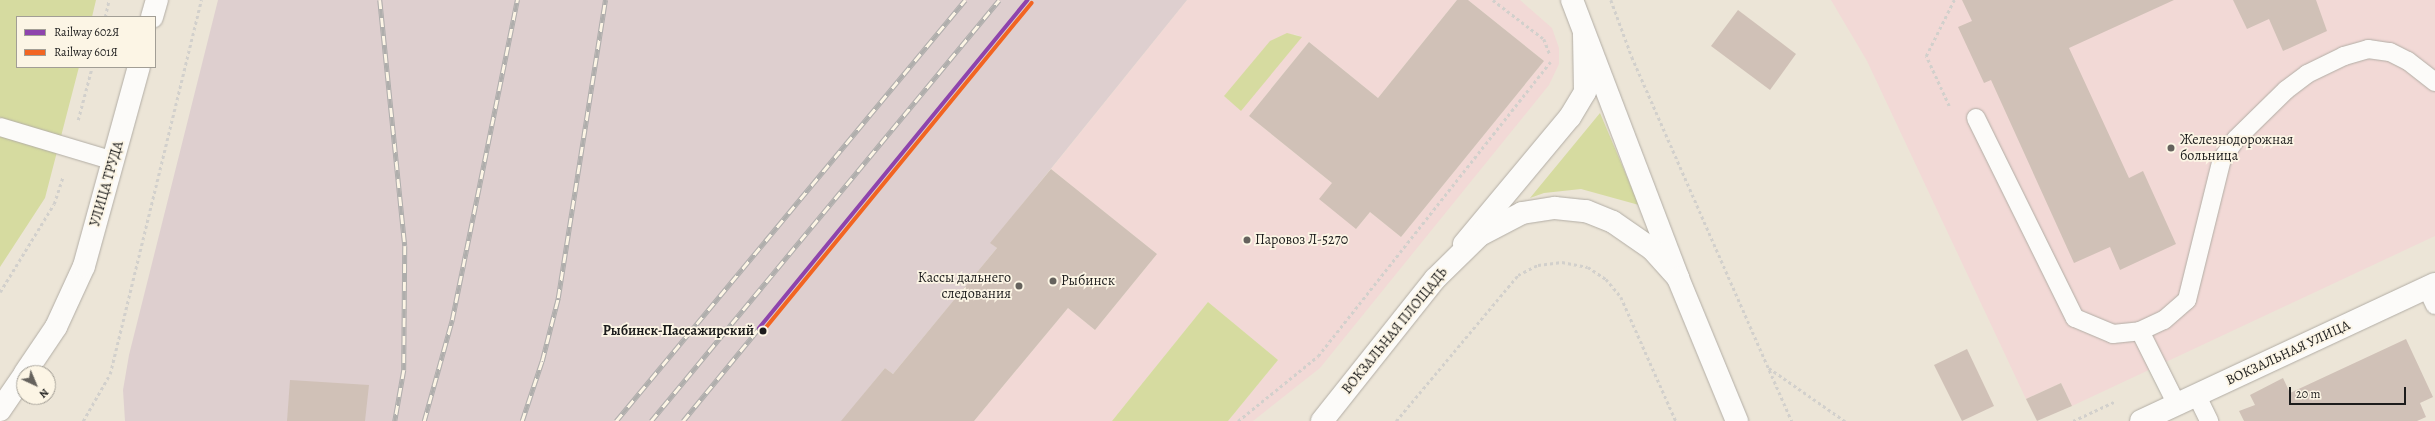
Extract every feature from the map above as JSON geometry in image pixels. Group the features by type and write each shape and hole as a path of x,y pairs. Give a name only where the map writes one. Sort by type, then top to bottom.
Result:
{"street":[{"path":"152,16 156,0"},
{"path":"1572,0 1678,278 1737,421"},
{"path":"1435,279 1578,104 1585,92 1584,34"},
{"name":"УЛИЦА ТРУДА","path":"30,365 71,298 84,266 139,68"},
{"name":"ВОКЗАЛЬНАЯ ПЛОЩАДЬ","path":"1322,421 1435,279 1480,235 1501,221 1555,208 1586,211 1613,222 1652,249 1678,278"},
{"name":"ВОКЗАЛЬНАЯ УЛИЦА","path":"2141,421 2432,293"},
{"name":"УЛИЦА ТРУДА","path":"0,410 16,387"}],"lane":[{"path":"1976,118 2075,318 2113,334 2140,331 2164,320 2187,300 2222,159 2236,139 2286,90 2307,74 2344,56 2368,49 2396,55 2435,82"},
{"path":"0,127 114,161"},
{"path":"2140,331 2177,405"},
{"path":"2197,396 2209,421"}],"path":[{"path":"105,16 109,0"},
{"path":"83,421 110,374 201,0"},
{"path":"1238,421 1318,356 1547,71 1551,56 1544,39 1493,0"},
{"path":"1611,0 1632,57 1792,421"},
{"path":"1952,112 1926,56 1954,0"},
{"path":"0,292 54,204 71,148 92,68"},
{"path":"1396,421 1518,275 1538,265 1562,262 1588,267 1606,279 1621,297 1676,421"},
{"path":"1769,368 1845,421"}],"shaded area":[{"path":"218,0 1187,0 991,243 997,248 893,374 885,368 842,421 125,421 123,390 129,355"},
{"path":"1187,0 1457,0 1378,98 1309,42 1249,116 1332,183 1356,229 1370,212 1401,237 1544,61 1468,0 1520,0 1552,28 1559,48 1559,64 1549,85 1320,368 1253,421 1228,421 1278,360 1208,302 1112,421 974,421 1068,308 1095,330 1157,254 1051,169","holes":["1295,34 1301,37 1241,110 1224,96"]},
{"name":"Железнодорожная больница","path":"1831,0 2435,0 2435,236 2072,406 2061,383 2026,399 1867,61"}],"green space":[{"path":"0,0 96,0 92,16 16,16 16,68 79,68 45,198 0,267"},
{"path":"1287,33 1302,37 1241,111 1224,96 1270,41"},
{"path":"1600,113 1639,205 1581,189 1544,193 1530,198"},
{"path":"1208,302 1278,360 1228,421 1112,421"}],"building":[{"path":"1457,0 1468,0 1544,61 1401,237 1370,212 1356,229 1319,199 1332,183 1249,116 1309,42 1378,98"},
{"path":"1962,0 2174,0 2069,48 2129,178 2143,171 2176,244 2120,270 2110,247 2074,263 1991,80 1984,83 1958,27 1972,21"},
{"path":"2233,0 2316,0 2327,31 2283,51 2269,19 2247,29"},
{"path":"1738,10 1796,54 1770,90 1711,46"},
{"name":"Рыбинск","path":"1051,169 1157,254 1095,330 1068,308 974,421 841,421 885,368 893,374 997,248 990,243"},
{"path":"2406,339 2433,397 2420,403 2426,417 2417,421 2244,421 2239,411 2255,405 2250,395 2283,378 2290,393"},
{"path":"1967,349 1994,406 1962,421 1934,365"},
{"path":"290,380 369,385 365,421 287,421"},
{"path":"2061,383 2072,406 2037,421 2026,399"}],"railway":[{"path":"380,0 405,246 404,370 395,421"},
{"path":"424,421 452,320 517,0"},
{"path":"522,421 542,361 558,298 605,0"},
{"path":"616,421 965,0"},
{"path":"651,421 999,0"},
{"path":"683,421 759,328"}],"rail line":[{"name":"602Я","path":"759,328 1027,0"},
{"name":"601Я","path":"763,331 1031,3"}],"place":[{"name":"Железнодорожная больница","path":"2171,148"},
{"name":"Паровоз Л-5270","path":"1247,240"},
{"name":"Рыбинск","path":"1053,281"},
{"name":"Кассы дальнего следования","path":"1019,286"},
{"name":"Рыбинск-Пассажирский","path":"763,331"}]}
